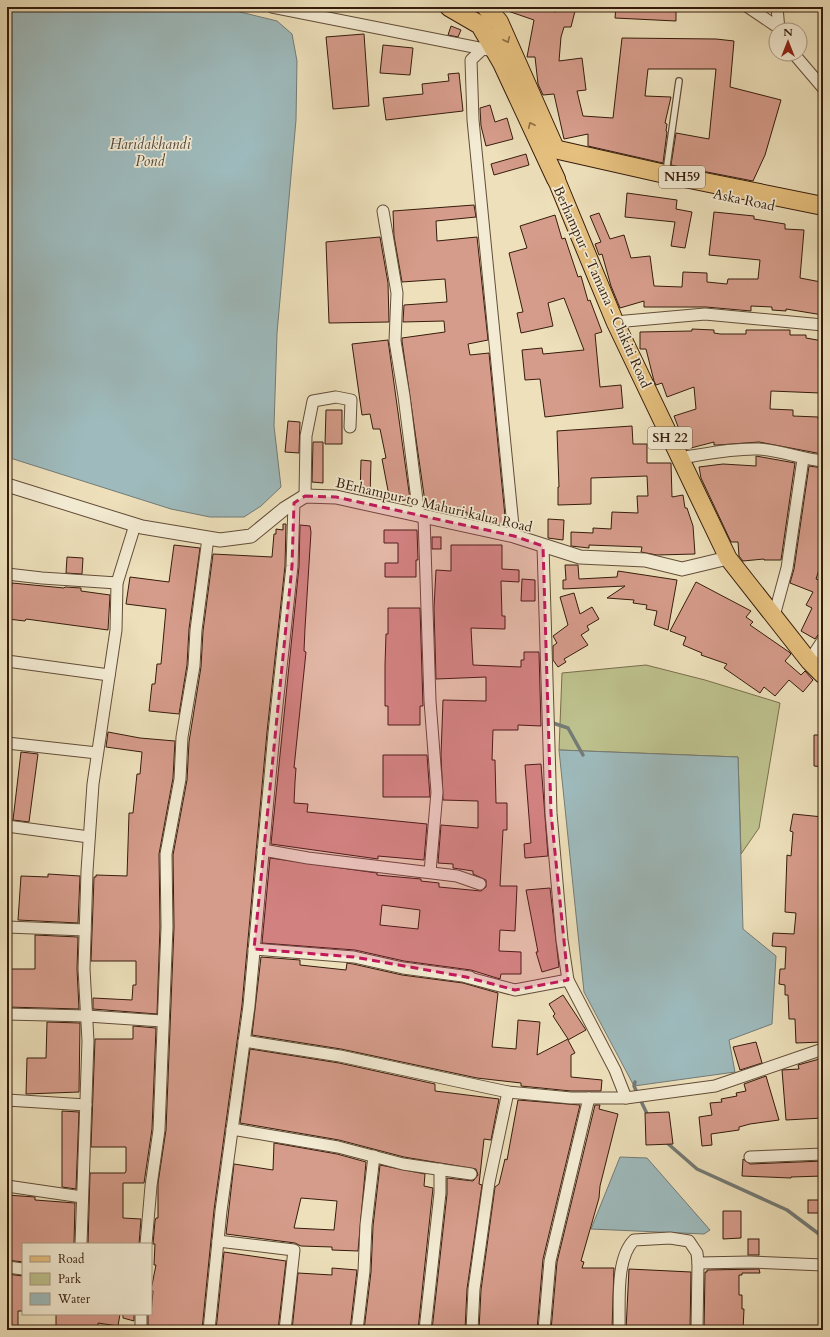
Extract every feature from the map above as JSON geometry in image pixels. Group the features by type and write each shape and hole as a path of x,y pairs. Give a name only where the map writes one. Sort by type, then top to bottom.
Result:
{"highway":[{"path":"449,7 480,24 490,47 552,159"},
{"path":"487,7 499,22 552,159"},
{"name":"NH59","path":"552,159 666,174 823,206"},
{"name":"Aska Road","path":"552,159 823,216"}],"main road":[{"name":"Berhampur - Tamana - Chikiti Road","path":"552,159 615,322 728,558 809,661 823,675"}],"street":[{"path":"272,7 490,47"},
{"path":"480,24 487,7"},
{"path":"748,7 769,22"},
{"path":"777,7 778,22"},
{"path":"490,47 471,60 473,120 514,536"},
{"path":"801,62 823,88"},
{"path":"384,211 397,293 395,341 421,516 430,701 437,792 430,872"},
{"path":"615,322 705,314 823,325"},
{"path":"209,1330 218,1241 244,1041 306,436 313,401 336,397 351,400 350,427"},
{"path":"680,458 719,451 760,449 803,459 823,461"},
{"path":"774,616 787,568 803,459"},
{"path":"7,484 135,525 220,540 251,536 300,499"},
{"name":"BErhampur to Mahuri kalua Road","path":"300,499 336,497 514,536 580,557 646,560 682,569 728,558"},
{"path":"81,1243 88,1041 84,969 92,784 116,630 118,583 135,525"},
{"path":"146,1243 151,1186 159,1130 162,1021 167,928 166,854 180,779 182,737 194,666 196,630 208,538"},
{"path":"543,546 550,813 562,940 568,980 615,1070 626,1098"},
{"path":"7,574 118,583"},
{"path":"809,661 823,640"},
{"path":"7,661 109,675"},
{"path":"7,743 97,753"},
{"path":"7,826 89,837"},
{"path":"263,850 308,858 457,876 480,884"},
{"path":"7,927 85,930"},
{"path":"254,948 354,957 403,968 468,977 515,990 568,980"},
{"path":"7,1014 87,1016 162,1021"},
{"path":"244,1041 370,1062 508,1092 589,1098 626,1098 715,1086 823,1050"},
{"path":"472,1330 474,1289 489,1182 508,1092"},
{"path":"544,1330 550,1261 589,1098"},
{"path":"7,1100 86,1105"},
{"path":"232,1129 338,1147 403,1164 471,1174"},
{"path":"750,1157 823,1154"},
{"path":"357,1330 364,1271 366,1225 374,1156"},
{"path":"425,1330 440,1193 440,1169"},
{"path":"7,1186 82,1196"},
{"path":"619,1330 621,1266 630,1244 634,1240 670,1238 689,1241 697,1253 697,1330"},
{"path":"218,1241 294,1250 285,1330"},
{"path":"698,1263 750,1262 823,1265"},
{"path":"7,1267 22,1269"},
{"path":"141,1315 141,1330"}],"lane":[{"path":"666,174 679,81"}],"highlighted area":[{"path":"305,496 336,497 514,536 543,546 551,813 568,980 515,990 466,977 354,957 254,949 292,566 294,503"}],"green space":[{"path":"646,665 705,680 780,703 759,828 741,854 738,757 559,750 562,673"}],"water":[{"name":"Haridakhandi Pond","path":"7,7 129,7 236,11 277,21 292,34 297,61 296,120 277,333 274,426 281,487 261,506 244,517 210,517 171,509 7,457"},
{"path":"559,750 738,757 743,929 776,956 772,1024 729,1040 735,1072 634,1086 584,992"},
{"path":"620,1157 647,1158 710,1230 704,1234 591,1229"}],"building":[{"path":"500,7 533,7 556,12 557,7 576,7 571,27 564,27 561,37 559,61 582,58 586,90 577,91 583,116 613,118 622,38 716,39 734,41 730,87 781,100 765,155 753,181 671,165 676,133 709,139 716,69 648,69 645,96 671,97 665,123 667,124 667,132 663,163 588,146 588,134 564,139 554,94 543,95 538,84 535,57 527,57 534,20"},
{"path":"616,7 676,9 676,21 615,18"},
{"path":"451,26 461,30 458,37 448,35"},
{"path":"364,34 369,106 333,109 326,37"},
{"path":"383,45 413,48 410,75 380,73"},
{"path":"459,73 463,111 386,120 383,98 423,94 422,84 449,81 448,74"},
{"path":"490,105 495,122 507,118 513,139 486,146 481,126 480,108"},
{"path":"526,154 529,165 494,175 491,164"},
{"path":"627,193 677,200 676,209 692,212 685,248 671,246 675,222 625,217"},
{"path":"474,205 476,217 436,221 437,241 477,237 488,340 468,344 470,355 489,353 506,526 491,523 491,519 479,520 467,518 467,512 449,514 445,513 445,508 426,509 402,341 402,338 445,332 444,321 403,322 404,305 447,302 445,279 402,282 394,236 393,211"},
{"path":"714,212 754,216 754,219 785,224 785,229 804,230 800,278 821,282 820,288 823,289 823,315 786,309 786,311 772,310 772,307 751,306 751,311 706,307 644,307 644,301 620,308 611,286 602,254 599,255 595,244 601,242 590,216 599,213 610,239 624,235 631,258 650,256 654,286 682,287 683,272 707,273 707,282 727,284 728,279 758,279 760,260 709,255"},
{"path":"555,215 562,239 565,238 578,277 581,276 588,301 590,300 602,332 595,334 600,387 621,385 623,408 545,417 540,379 525,380 522,350 542,348 543,354 584,350 564,298 548,303 553,326 521,333 517,313 523,312 509,253 527,248 520,226"},
{"path":"380,237 388,283 389,322 329,323 326,242"},
{"path":"692,329 714,330 714,333 720,334 746,334 746,330 790,330 790,335 806,335 806,338 823,341 823,381 820,380 820,393 771,391 770,409 793,410 793,416 818,417 818,419 823,420 822,454 759,442 714,445 714,442 687,449 682,431 680,432 674,416 696,409 694,387 667,397 662,383 656,385 654,381 646,349 640,349 640,332 692,331"},
{"path":"388,340 410,499 395,502 390,501 382,459 386,458 380,429 373,429 370,414 362,415 352,344"},
{"path":"326,410 342,410 342,444 325,444"},
{"path":"288,421 300,422 299,453 285,452"},
{"path":"632,426 633,444 647,444 647,463 671,463 672,497 683,495 685,508 687,508 693,526 695,554 657,555 641,552 642,547 589,545 589,548 571,546 571,532 593,533 593,528 611,529 612,512 638,513 637,496 648,496 647,476 591,478 591,504 558,505 559,487 557,431"},
{"path":"313,442 323,442 323,483 312,482"},
{"path":"756,456 795,463 781,560 764,559 743,561 739,556 738,542 731,542 701,478 699,467 723,464 756,466"},
{"path":"361,460 371,461 370,496 360,494"},
{"path":"809,466 823,468 823,557 816,579 819,580 823,571 823,628 815,639 801,631 812,608 806,605 813,592 790,583 794,569"},
{"path":"548,519 564,520 563,540 548,538"},
{"path":"283,524 286,524 285,566 267,732 242,1005 214,1210 202,1330 148,1330 148,1315 152,1315 152,1285 156,1265 154,1265 155,1244 153,1244 155,1221 156,1218 158,1218 158,1183 166,1130 174,927 173,855 187,780 189,742 201,667 203,631 213,554 272,557 274,534 276,534 276,529 283,530"},
{"path":"300,525 310,526 311,532 304,651 306,652 294,768 296,768 294,803 308,804 307,812 427,824 424,860 378,856 378,859 271,844 299,567"},
{"path":"384,530 417,530 418,560 416,560 416,577 385,577 385,563 398,563 398,543 384,543"},
{"path":"432,537 441,537 441,549 432,549"},
{"path":"174,545 200,548 189,629 187,665 179,714 149,711 152,684 155,684 157,664 161,664 166,609 126,604 130,577 169,582"},
{"path":"451,545 502,545 502,569 519,570 519,582 501,581 502,616 505,616 505,629 471,628 473,665 521,667 521,660 524,660 524,652 539,652 541,726 518,725 518,730 493,730 492,760 495,760 496,803 507,803 507,830 503,830 500,886 517,886 515,931 500,930 499,951 521,952 521,974 501,974 500,979 471,970 404,961 355,950 262,943 270,858 377,873 377,875 421,879 421,881 439,883 439,887 481,891 486,887 486,880 473,874 473,871 453,868 453,864 438,863 441,825 478,828 478,801 443,800 441,755 443,700 486,701 486,677 436,679 434,608 436,570 451,571","holes":["382,905 420,910 418,929 380,925"]},
{"path":"67,557 83,558 82,574 66,573"},
{"path":"565,565 578,565 579,579 617,577 618,571 677,580 668,630 654,625 657,611 646,609 647,605 633,603 634,600 607,598 625,586 563,589 563,580 566,580"},
{"path":"522,579 535,580 535,601 521,601"},
{"path":"696,582 751,611 746,617 753,622 750,625 789,652 791,654 785,661 801,675 805,671 813,680 803,692 789,680 775,696 764,687 760,693 724,668 727,664 701,655 702,653 683,645 686,637 670,631"},
{"path":"12,583 64,588 81,588 81,591 110,595 108,630 26,619 25,621 8,619"},
{"path":"574,593 580,614 592,607 599,619 587,626 589,630 581,635 588,645 564,659 566,662 558,667 553,660 553,646 557,643 553,636 568,625 560,597"},
{"path":"388,608 420,608 423,706 420,706 420,725 388,725 388,706 385,706 385,665 386,634 388,634"},
{"path":"108,732 140,738 175,741 173,778 159,854 160,927 157,1014 93,1009 93,998 132,1000 133,985 136,985 136,961 91,961 94,877 96,877 96,875 127,876 129,813 133,813 137,774 140,774 142,752 106,747"},
{"path":"814,735 823,735 823,767 814,766"},
{"path":"21,752 38,754 29,822 13,820"},
{"path":"383,755 427,755 430,797 383,797"},
{"path":"541,764 548,856 525,858 524,844 531,843 525,765"},
{"path":"793,814 823,817 823,891 821,891 819,928 823,929 823,959 821,959 820,988 823,988 823,1042 796,1043 795,1019 789,1019 788,995 785,995 785,985 779,984 780,969 785,969 786,947 772,946 773,933 794,934 796,913 785,912 787,855 791,856 793,832 790,831"},
{"path":"48,874 80,876 78,923 18,920 21,876 48,877"},
{"path":"550,888 559,967 542,972 536,952 538,952 526,890"},
{"path":"35,935 78,937 77,969 79,1009 7,1007 7,969 35,969"},
{"path":"261,957 300,960 300,965 346,970 347,963 402,975 463,983 498,993 492,1047 516,1049 518,1020 540,1022 537,1055 568,1039 553,1016 555,1014 549,1004 563,995 586,1030 568,1040 575,1053 571,1055 571,1077 602,1080 601,1091 571,1091 521,1086 521,1083 477,1078 341,1049 252,1035"},
{"path":"47,1022 80,1023 79,1092 26,1094 27,1058 46,1058"},
{"path":"133,1026 156,1028 152,1129 144,1183 123,1183 123,1218 141,1219 139,1243 88,1243 90,1173 125,1173 126,1171 126,1147 91,1147 95,1039 133,1039"},
{"path":"756,1042 762,1063 740,1070 733,1047"},
{"path":"250,1049 339,1063 435,1084 435,1091 499,1099 491,1140 484,1139 479,1184 482,1185 467,1289 465,1330 432,1330 447,1194 447,1178 473,1181 478,1175 476,1169 404,1157 339,1140 240,1123"},
{"path":"823,1058 823,1118 786,1120 782,1070 799,1069 798,1065"},
{"path":"766,1076 779,1120 750,1124 739,1127 739,1130 711,1134 712,1145 702,1146 699,1117 712,1115 710,1103 722,1102 721,1099 737,1096 736,1093 746,1091 744,1084"},
{"path":"518,1100 580,1105 543,1259 537,1330 479,1330 481,1290 495,1187 499,1184 505,1159 507,1160"},
{"path":"595,1105 600,1105 599,1109 618,1114 600,1186 599,1198 581,1261 584,1262 582,1268 614,1268 612,1330 551,1330 557,1262"},
{"path":"62,1111 79,1112 76,1189 62,1187"},
{"path":"669,1112 673,1144 646,1145 645,1113"},
{"path":"274,1143 337,1154 366,1162 358,1251 332,1250 332,1247 301,1246 295,1243 226,1234 234,1164 273,1170","holes":["301,1198 337,1201 334,1230 294,1228"]},
{"path":"743,1159 750,1164 823,1161 823,1176 791,1178 742,1176"},
{"path":"380,1165 425,1174 424,1186 433,1188 418,1330 364,1330 371,1272 373,1226"},
{"path":"7,1195 35,1197 35,1200 75,1203 74,1243 22,1243 22,1262 7,1260"},
{"path":"808,1200 823,1200 823,1213 808,1213"},
{"path":"723,1211 741,1211 741,1238 723,1239"},
{"path":"748,1239 759,1239 759,1255 748,1255"},
{"path":"224,1252 286,1261 278,1330 216,1330"},
{"path":"332,1268 357,1270 350,1330 292,1330 298,1273 332,1275"},
{"path":"629,1269 691,1272 690,1330 626,1330"},
{"path":"759,1269 760,1273 742,1273 742,1275 739,1275 739,1295 742,1295 742,1309 744,1309 743,1330 704,1330 705,1272 707,1272 707,1270"},
{"path":"7,1274 22,1276 22,1311 18,1311 18,1330 7,1330"},
{"path":"56,1315 120,1315 118,1326 98,1323 98,1330 56,1330"},
{"path":"123,1315 134,1315 134,1321 123,1318"}],"waterway":[{"path":"550,722 568,728 583,755"},
{"path":"635,1082 634,1086 648,1116"},
{"path":"666,1142 697,1169 787,1210 823,1237"}]}
